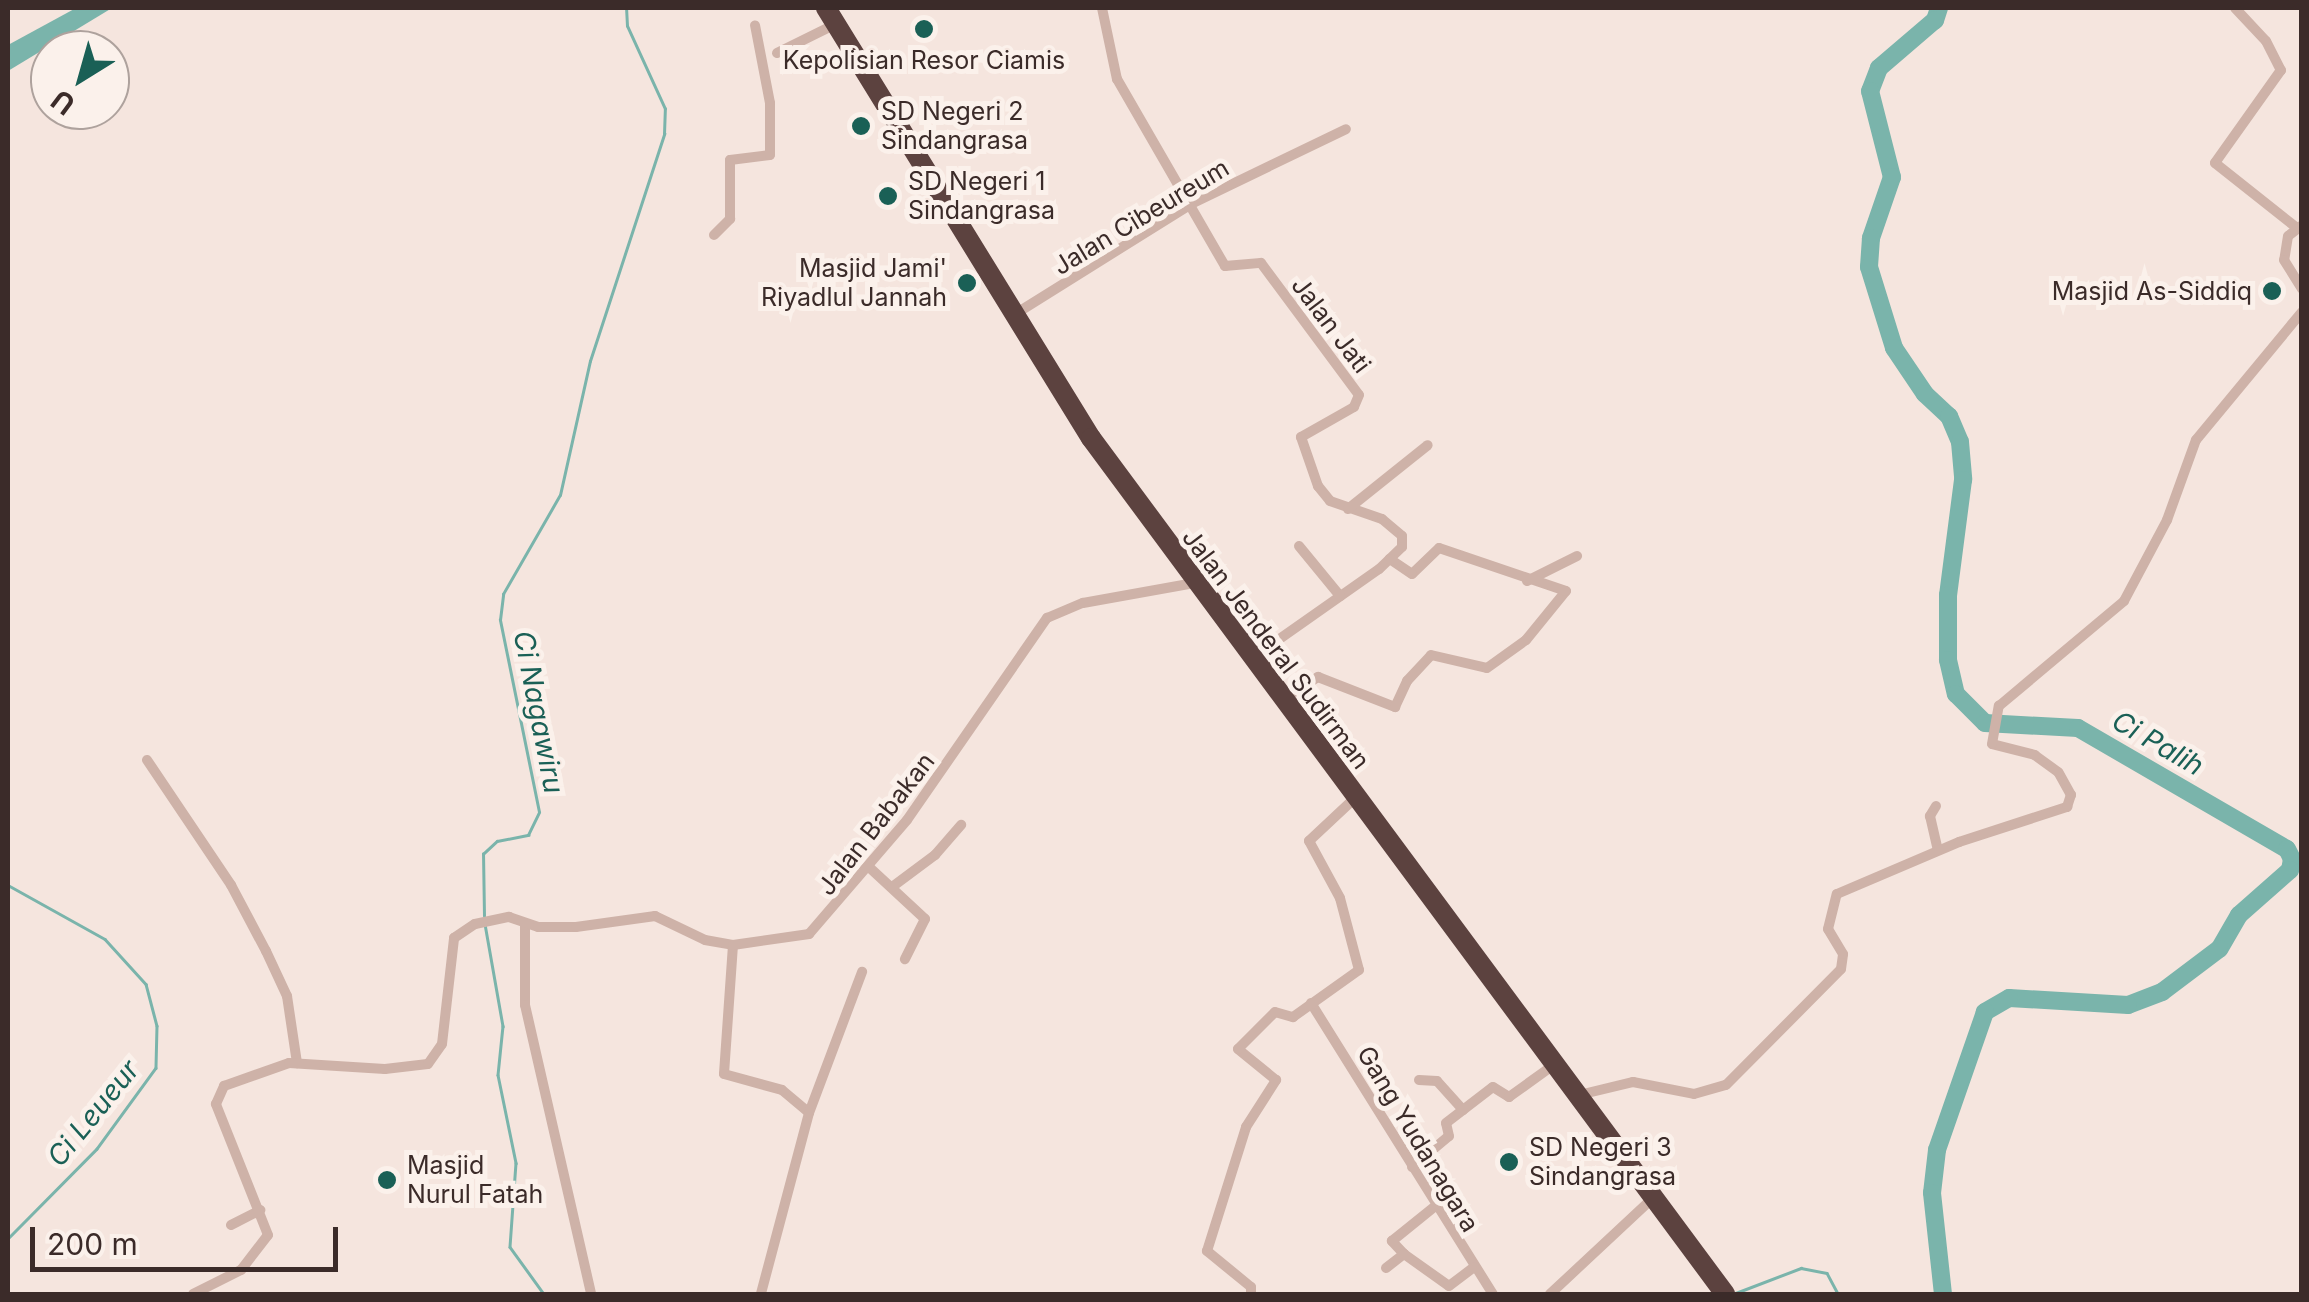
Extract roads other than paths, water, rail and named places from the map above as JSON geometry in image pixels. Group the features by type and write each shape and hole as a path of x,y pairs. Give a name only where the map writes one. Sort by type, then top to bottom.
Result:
{"highway":[{"name":"Jalan Jenderal Sudirman","path":"831,16 1011,316 1194,583 1723,1292"}],"street":[{"path":"1102,8 1117,79 1191,204"},
{"path":"2235,8 2266,41 2281,70 2215,163 2299,227 2284,245 2284,260 2302,289"},
{"path":"777,52 831,16"},
{"path":"714,235 716,227 730,223 729,155 770,155 770,103 755,25"},
{"name":"Jalan Cibeureum","path":"1011,316 1191,204 1346,129"},
{"name":"Jalan Jati","path":"1191,204 1224,266 1261,263 1358,395 1354,407 1300,440 1318,486 1348,510 1378,516 1398,530 1403,542 1390,559"},
{"path":"1579,1095 1633,1082 1694,1094 1726,1084 1841,969 1842,954 1828,929 1832,899 1938,850 2071,802 2058,772 2035,754 1994,746 1999,706 2124,601 2166,520 2196,440 2302,312"},
{"path":"1348,510 1428,446"},
{"path":"1299,546 1340,596"},
{"path":"1249,660 1390,559 1412,574 1438,548 1566,591 1526,640 1487,668 1431,655 1406,681 1395,706 1318,678 1280,700"},
{"path":"1527,581 1577,556"},
{"name":"Jalan Babakan","path":"298,1063 385,1069 432,1060 442,1044 454,938 475,924 513,917 525,925 576,927 655,916 704,940 732,945 808,934 870,868 1047,618 1083,602 1194,583"},
{"path":"147,760 231,885 266,951 287,996 298,1063 262,1069 216,1096 268,1235 242,1270 193,1294"},
{"path":"1252,1292 1208,1251 1227,1200 1246,1127 1276,1080 1238,1049 1275,1012 1293,1017 1360,970 1340,898 1309,840 1356,797"},
{"path":"1936,806 1930,816 1938,850"},
{"path":"892,887 935,855 961,824"},
{"path":"870,868 925,919 905,959"},
{"path":"525,925 525,1005 591,1294"},
{"path":"732,945 724,1074 782,1090 808,1113"},
{"path":"761,1294 808,1113 862,972"},
{"name":"Gang Yudanagara","path":"1311,1002 1434,1207 1494,1294"},
{"path":"1412,1167 1449,1136 1446,1123 1493,1087 1509,1097 1555,1064"},
{"path":"1419,1080 1437,1081 1463,1110"},
{"path":"1550,1294 1652,1199"},
{"path":"1434,1207 1392,1241 1449,1286 1474,1267"},
{"path":"231,1225 260,1210"},
{"path":"1386,1268 1404,1254"}],"water":[{"path":"76,8 112,8 76,30 36,30"},
{"path":"30,33 30,58 8,71 8,45"}],"waterway":[{"name":"Ci Nagawiru","path":"484,916 483,854 497,841 528,835 539,812 500,620 503,594 560,495 590,361 664,134 665,109 627,26 626,8"},
{"name":"Ci Palih","path":"1939,8 1935,20 1879,68 1870,91 1892,177 1871,238 1869,267 1894,348 1925,394 1949,416 1960,442 1963,480 1948,595 1948,660 1956,694 1985,723 2078,728 2287,849 2292,859 2290,870 2239,915 2219,949 2162,992 2128,1005 2009,998 1985,1012 1937,1150 1932,1193 1943,1294"},
{"name":"Ci Leueur","path":"8,885 105,939 146,984 157,1026 156,1068 97,1149 8,1239"},
{"name":"Ci Nagawiru","path":"485,924 503,1026 498,1075 516,1163 510,1247 544,1294"},
{"path":"1733,1294 1801,1268 1827,1273 1838,1294"}],"place":[{"name":"Kepolisian Resor Ciamis","path":"924,29"},
{"name":"SD Negeri 2 Sindangrasa","path":"861,126"},
{"name":"SD Negeri 1 Sindangrasa","path":"888,196"},
{"name":"Masjid Jami' Riyadlul Jannah","path":"967,283"},
{"name":"Masjid As-Siddiq","path":"2272,291"},
{"name":"SD Negeri 3 Sindangrasa","path":"1509,1162"},
{"name":"Masjid Nurul Fatah","path":"387,1180"}]}
